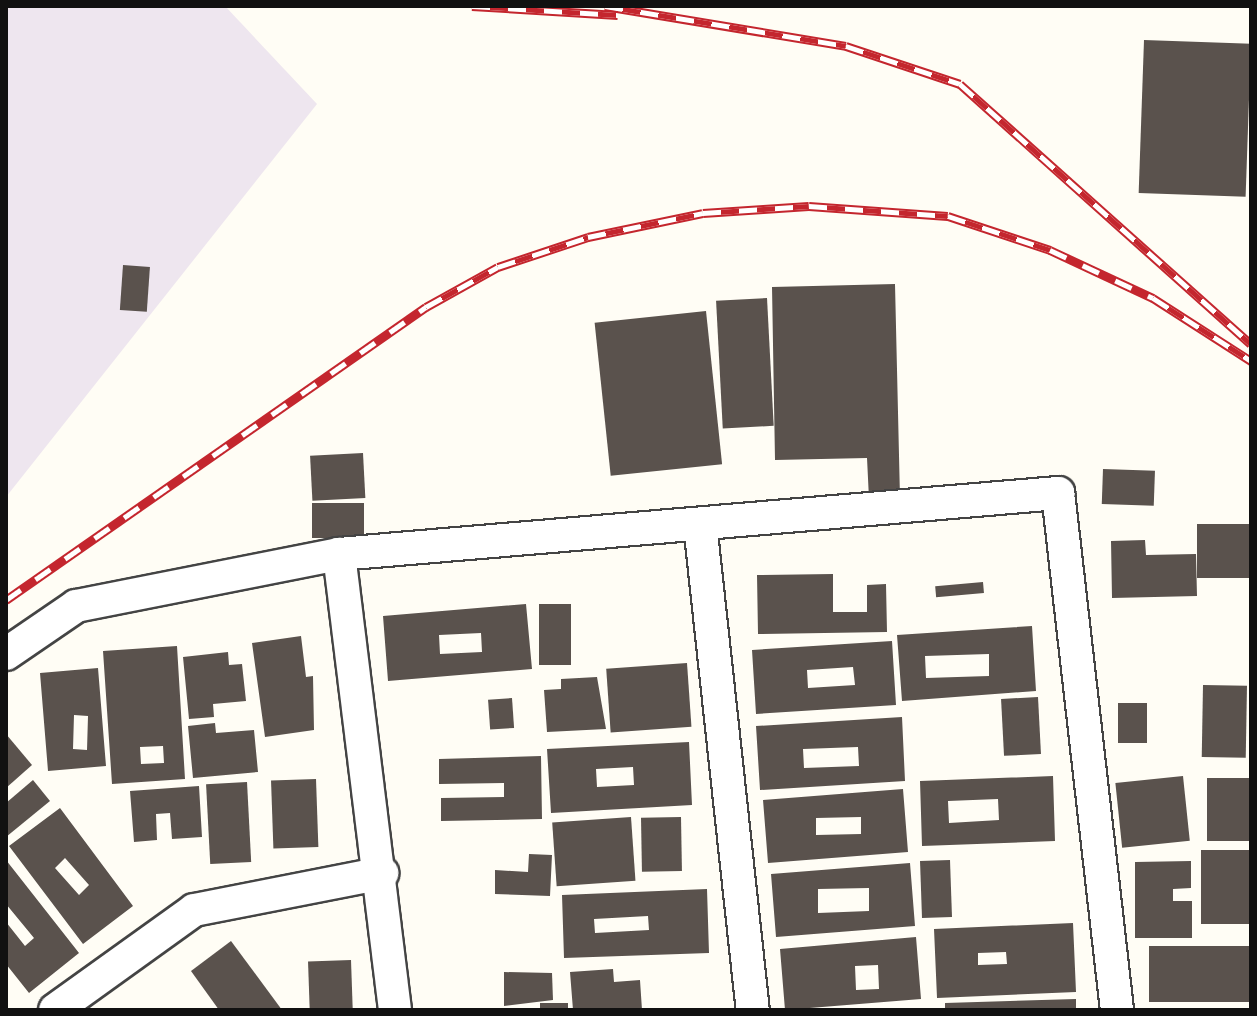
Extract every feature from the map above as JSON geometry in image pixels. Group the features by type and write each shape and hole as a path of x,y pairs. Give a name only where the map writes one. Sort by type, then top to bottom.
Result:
{"street":[{"path":"6,654 76,606 339,554 1058,493 1117,1010"},
{"path":"700,524 753,1010"},
{"path":"339,554 382,873 395,1010"},
{"path":"55,1010 194,910 382,873"}],"shaded area":[{"path":"6,6 225,6 317,104 6,497"}],"building":[{"path":"1144,40 1251,44 1246,197 1139,193"},
{"path":"123,265 150,267 147,312 120,310"},
{"path":"895,284 900,498 869,499 867,458 775,460 772,287"},
{"path":"767,298 774,426 723,428 716,301"},
{"path":"706,311 722,464 611,476 595,323"},
{"path":"363,453 365,498 312,501 310,456"},
{"path":"1103,469 1155,471 1154,506 1102,504"},
{"path":"312,503 364,503 364,538 312,538"},
{"path":"1197,524 1251,524 1251,578 1197,578"},
{"path":"1145,540 1146,555 1196,554 1197,596 1112,598 1111,541"},
{"path":"833,574 833,612 867,612 867,585 886,584 887,632 758,634 757,575"},
{"path":"983,582 984,593 936,597 935,586"},
{"path":"526,604 532,669 388,681 383,616","holes":["481,633 482,652 440,654 439,635"]},
{"path":"539,604 571,604 571,665 539,665"},
{"path":"1032,626 1036,691 902,701 897,635","holes":["989,654 989,676 926,678 925,656"]},
{"path":"301,636 306,677 313,676 314,730 265,737 252,643"},
{"path":"892,641 896,705 756,714 752,650","holes":["853,667 855,685 808,688 807,670"]},
{"path":"177,646 185,779 112,784 103,651","holes":["163,746 164,763 141,764 140,747"]},
{"path":"228,652 229,665 242,664 246,701 213,704 214,717 189,719 183,657"},
{"path":"687,663 691,727 611,732 606,669"},
{"path":"98,668 106,766 48,771 40,673","holes":["74,715 88,716 87,750 73,749"]},
{"path":"597,677 606,729 547,732 544,690 561,689 561,679"},
{"path":"1203,685 1247,686 1246,758 1202,757"},
{"path":"1038,697 1041,754 1004,756 1001,699"},
{"path":"512,698 514,728 490,730 488,700"},
{"path":"1118,703 1147,703 1147,743 1118,743"},
{"path":"902,717 905,781 760,790 756,726","holes":["858,747 859,766 804,768 803,749"]},
{"path":"215,723 216,733 254,730 258,772 193,778 188,726"},
{"path":"6,734 32,765 6,788"},
{"path":"689,742 692,805 551,813 547,749","holes":["633,767 634,785 597,787 596,769"]},
{"path":"541,756 542,819 441,821 441,798 504,797 504,783 439,784 439,759"},
{"path":"1053,776 1055,841 922,846 920,781","holes":["998,799 999,820 949,823 948,801"]},
{"path":"1183,776 1190,841 1122,848 1115,783"},
{"path":"1207,778 1251,778 1251,841 1207,841"},
{"path":"316,779 318,847 273,849 271,781"},
{"path":"33,780 50,801 6,837 6,803"},
{"path":"247,782 251,862 210,864 206,784"},
{"path":"199,786 202,837 172,839 170,813 156,814 157,840 134,842 130,791"},
{"path":"903,789 908,852 768,863 763,800","holes":["861,817 861,834 816,835 816,818"]},
{"path":"60,808 133,906 83,944 9,846","holes":["65,858 89,885 79,895 55,868"]},
{"path":"631,817 635,881 557,886 552,823"},
{"path":"681,817 682,871 642,872 641,818"},
{"path":"1201,850 1251,850 1251,924 1201,924"},
{"path":"529,854 552,855 550,896 495,894 495,870 528,872"},
{"path":"6,860 79,953 29,993 6,964 6,922 25,946 34,938 6,904"},
{"path":"950,860 952,917 922,918 920,861"},
{"path":"1191,861 1191,888 1173,889 1173,901 1192,901 1192,938 1135,938 1135,862"},
{"path":"910,863 915,926 776,937 771,874","holes":["869,888 869,911 818,913 818,889"]},
{"path":"707,889 709,953 564,958 562,895","holes":["648,916 649,930 595,933 594,919"]},
{"path":"1073,923 1076,992 937,998 934,929","holes":["1006,952 1007,964 978,965 978,953"]},
{"path":"916,937 921,999 785,1010 780,949","holes":["878,965 879,989 856,990 855,966"]},
{"path":"231,941 282,1010 219,1010 191,971"},
{"path":"1149,946 1251,946 1251,1002 1149,1002"},
{"path":"351,960 353,1010 310,1010 308,962"},
{"path":"613,969 614,982 640,980 642,1010 573,1010 570,972"},
{"path":"504,972 552,973 553,1000 504,1006"},
{"path":"1076,999 1076,1010 945,1010 945,1003"},
{"path":"540,1003 568,1003 568,1010 540,1010"}],"railway":[{"path":"472,6 618,15"},
{"path":"605,6 846,46 960,84 1251,344"},
{"path":"6,600 426,307 498,267 588,237 703,213 809,206 948,216 1050,250 1153,298 1251,361"}]}
